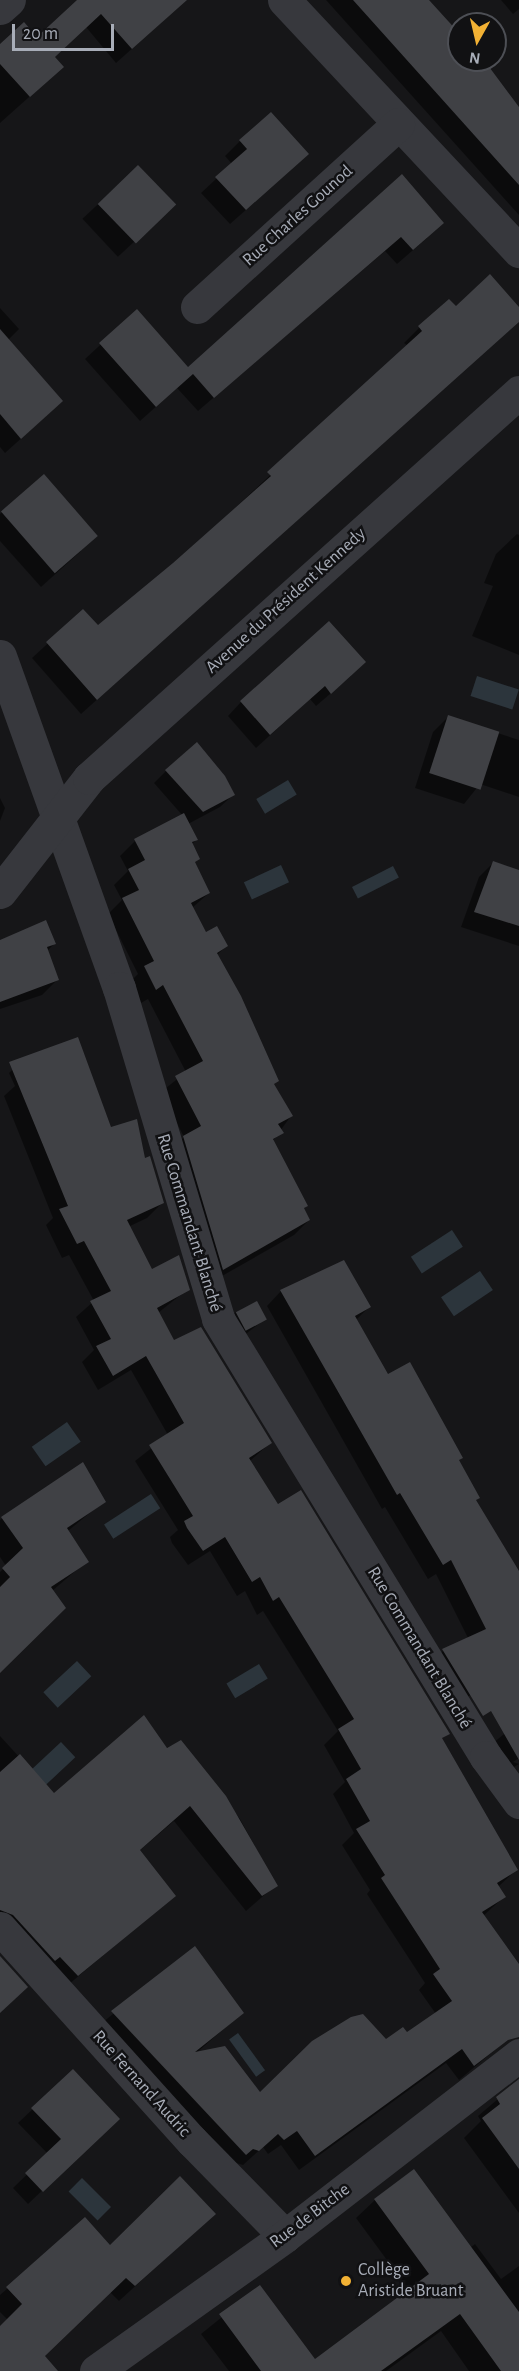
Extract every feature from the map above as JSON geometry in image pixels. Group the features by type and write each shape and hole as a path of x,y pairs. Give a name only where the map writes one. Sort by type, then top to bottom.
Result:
{"street":[{"path":"0,8 9,0"},
{"path":"284,0 519,251"},
{"name":"Rue Charles Gounod","path":"197,308 398,124"},
{"name":"Avenue du Président Kennedy","path":"0,892 89,778 519,392"},
{"name":"Rue Commandant Blanché","path":"0,656 119,988 218,1319 486,1758 519,1802"},
{"name":"Rue Fernand Audric","path":"0,1928 192,2141 285,2236"},
{"name":"Rue de Bitche","path":"96,2371 285,2236 519,2055"}],"shaded area":[{"path":"477,676 519,690 512,710 471,696"},
{"path":"288,780 297,795 265,814 256,799"},
{"path":"281,865 289,882 252,900 244,882"},
{"path":"393,866 399,878 358,898 352,887"},
{"path":"452,1230 463,1247 422,1273 411,1257"},
{"path":"480,1271 493,1290 454,1316 441,1297"},
{"path":"67,1422 81,1442 46,1466 32,1447"},
{"path":"151,1494 160,1508 113,1539 104,1524"},
{"path":"77,1661 91,1676 58,1708 43,1692"},
{"path":"259,1664 268,1679 235,1698 226,1684"},
{"path":"61,1742 75,1757 42,1788 28,1773"},
{"path":"238,2033 265,2070 256,2077 229,2039"},
{"path":"82,2178 111,2207 98,2220 69,2191"}],"building":[{"path":"77,0 187,0 132,49 101,14 55,57 64,67 30,97 0,64 0,44 24,22 37,37"},
{"path":"353,0 429,0 447,20 447,72 493,72 519,107 519,185"},
{"path":"271,112 309,154 246,210 215,177 247,149 239,140"},
{"path":"138,165 176,205 136,243 98,204"},
{"path":"402,174 444,223 413,250 401,237 214,398 193,374 156,407 99,343 137,309 188,367"},
{"path":"490,274 519,307 519,322 97,700 46,642 83,609 98,625 173,563 271,476 267,472 422,331 418,326 449,299 456,306"},
{"path":"0,329 63,401 21,439 0,414"},
{"path":"44,474 98,536 55,573 1,511"},
{"path":"329,621 366,662 331,694 325,686 270,735 240,701"},
{"path":"448,715 499,732 481,790 429,773"},
{"path":"197,742 225,776 235,795 203,812 165,770"},
{"path":"184,813 198,840 192,842 200,859 195,862 210,893 191,903 206,932 217,926 228,946 217,953 241,996 279,1081 274,1084 293,1116 278,1124 284,1133 273,1139 308,1206 304,1208 310,1220 223,1270 183,1136 201,1126 175,1076 203,1061 163,985 156,990 144,966 154,961 122,898 139,890 128,869 145,860 134,839"},
{"path":"493,861 519,870 519,926 474,912"},
{"path":"46,920 56,944 47,947 59,980 0,1002 0,940"},
{"path":"78,1037 111,1127 137,1119 145,1158 150,1156 164,1203 127,1220 152,1269 179,1255 190,1290 157,1308 174,1340 201,1327 272,1443 249,1458 278,1504 301,1490 450,1734 442,1738 518,1870 497,1883 506,1897 482,1912 519,1964 519,2037 508,2040 474,2066 462,2049 315,2156 297,2131 284,2140 278,2134 259,2151 253,2149 246,2155 111,2011 195,1946 244,2013 195,2052 225,2046 260,2092 312,2041 351,2017 363,2014 386,2039 403,2027 407,2032 452,2001 433,1974 440,1969 381,1878 385,1875 356,1829 370,1821 346,1779 361,1769 338,1729 354,1719 279,1597 273,1601 260,1577 252,1582 225,1537 203,1551 187,1528 184,1521 193,1516 149,1445 184,1423 146,1356 113,1376 96,1346 111,1339 90,1301 111,1291 84,1241 77,1244 59,1209 68,1206 9,1062"},
{"path":"344,1260 371,1307 355,1316 388,1374 410,1362 463,1458 459,1460 480,1498 476,1500 519,1571 519,1760 491,1711 483,1716 442,1649 486,1629 451,1560 443,1565 400,1493 397,1495 280,1290"},
{"path":"257,1301 267,1320 246,1331 236,1312"},
{"path":"83,1462 106,1502 67,1528 89,1562 51,1587 66,1608 0,1673 0,1587 10,1577 2,1568 23,1548 1,1517"},
{"path":"144,1715 167,1748 181,1740 226,1796 278,1886 262,1896 190,1806 140,1850 176,1896 78,1976 60,1957 55,1961 13,1915 0,1910 0,1772 20,1754 54,1793"},
{"path":"0,1956 28,1987 0,2013"},
{"path":"73,2069 120,2119 43,2192 25,2173 61,2139 31,2108"},
{"path":"519,2079 519,2169 482,2118 500,2104 496,2097"},
{"path":"414,2169 519,2312 519,2371 501,2371 460,2314 381,2371 261,2371 219,2314 260,2285 315,2359 429,2274 374,2199"},
{"path":"180,2176 216,2214 135,2286 126,2278 45,2356 58,2371 0,2371 0,2326 22,2304 6,2287 85,2217 110,2245"}],"place":[{"name":"Collège Aristide Bruant","path":"346,2281"}]}
